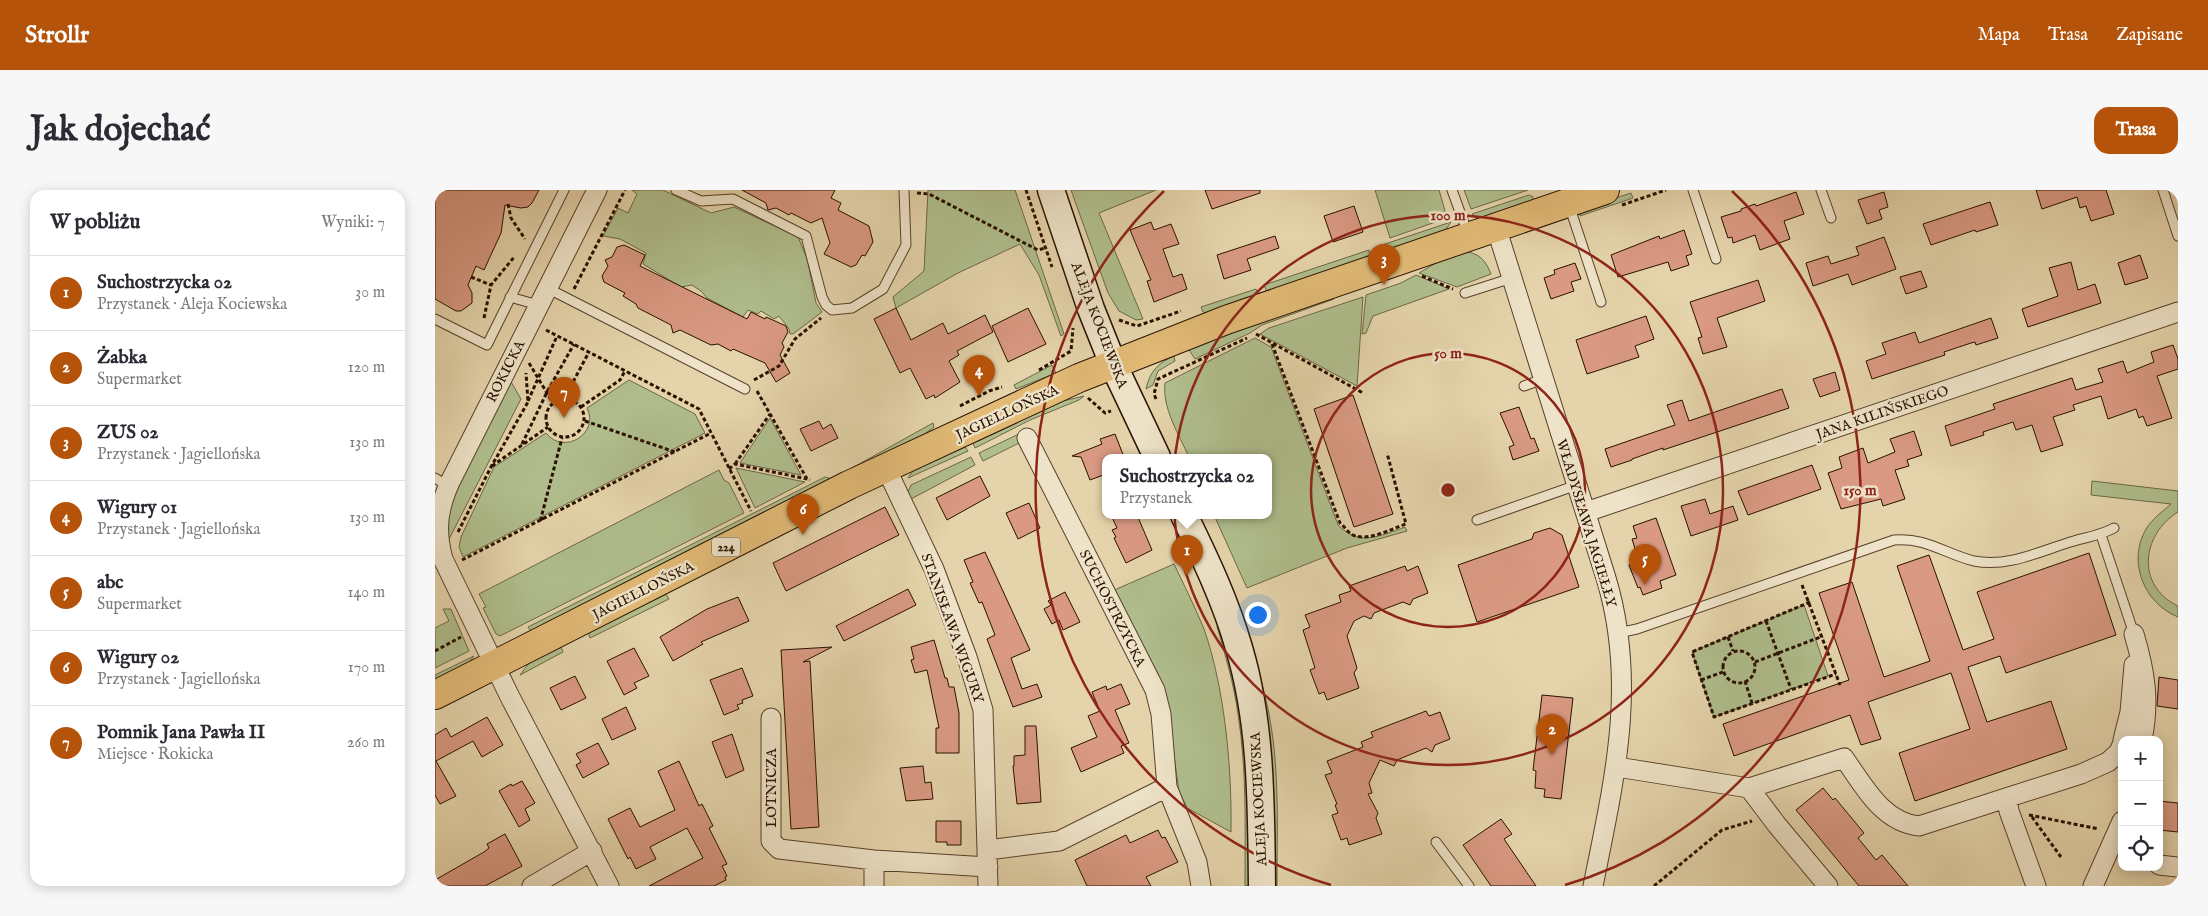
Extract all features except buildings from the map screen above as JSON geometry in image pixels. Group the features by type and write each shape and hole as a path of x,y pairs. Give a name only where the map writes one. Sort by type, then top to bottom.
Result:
{"main road":[{"name":"JAGIELLOŃSKA","path":"435,695 886,468 1113,364 1226,320 1605,190"}],"street":[{"name":"ROKICKA","path":"476,627 451,560 437,534 441,482 534,313 597,190"},
{"name":"ALEJA KOCIEWSKA","path":"1051,190 1091,309 1113,364 1156,454"},
{"name":"WŁADYSŁAWA JAGIEŁŁY","path":"1497,227 1511,278 1612,597 1618,633 1622,691 1621,733 1617,766 1593,886"},
{"name":"JANA KILIŃSKIEGO","path":"1586,512 2178,312"},
{"name":"SUCHOSTRZYCKA","path":"1027,438 1155,690 1161,714 1167,787 1197,862 1201,886"},
{"name":"STANISŁAWA WIGURY","path":"886,468 934,569 967,657 983,710 988,886"},
{"name":"ALEJA KOCIEWSKA","path":"1187,519 1219,590 1237,641 1254,717 1261,787 1262,886"},
{"path":"476,627 609,886"},
{"path":"2124,736 2130,712 2133,687 2134,634"},
{"path":"2134,634 2142,662 2147,699 2142,736"},
{"name":"LOTNICZA","path":"771,718 771,841 779,849 874,860 988,858"},
{"path":"1617,766 1749,788 1844,758 1875,802 1901,822 1919,826 2008,804 2108,762 2118,753"},
{"path":"988,858 1059,841 1167,787"},
{"path":"1749,788 1828,886"},
{"path":"2008,804 2036,886"},
{"path":"2093,886 2118,831"},
{"path":"532,886 592,851"},
{"path":"874,860 874,886"},
{"path":"2163,866 2178,868"}],"lane":[{"path":"435,319 487,345 564,190"},
{"path":"676,190 701,201 733,199 806,236 829,308 852,308 883,288 906,245 904,191"},
{"path":"1452,190 1468,236"},
{"path":"1693,190 1716,259"},
{"path":"1821,190 1831,218"},
{"path":"2163,190 2178,236"},
{"path":"1568,202 1601,302"},
{"path":"1465,293 1511,278"},
{"path":"547,288 745,389"},
{"path":"510,298 534,313"},
{"path":"1524,386 1543,379"},
{"path":"1477,520 1577,485"},
{"path":"1618,633 1637,629 1894,540 1921,541 1973,561 1993,564 2015,560 2101,535 2114,528"},
{"path":"2101,535 2134,634"},
{"path":"1436,842 1469,886"}],"path":[{"path":"904,191 929,194 1038,250 1045,248"},
{"path":"507,204 511,218 523,235 526,243"},
{"path":"483,320 491,285 521,249"},
{"path":"471,277 491,285"},
{"path":"752,381 779,366 795,339 829,308"},
{"path":"534,313 557,336 699,409 751,512"},
{"path":"1255,334 1363,392"},
{"path":"528,402 557,336"},
{"path":"522,444 547,392 574,344"},
{"path":"1272,344 1340,523 1350,533 1358,537 1373,535 1406,524 1387,454"},
{"path":"564,399 589,352"},
{"path":"526,358 553,403"},
{"path":"1154,394 1158,379 1187,364"},
{"path":"581,407 620,380 625,371"},
{"path":"757,390 807,479"},
{"path":"564,399 575,401 581,407 585,421 579,432 574,436 562,438 551,432 546,417 553,403 564,399"},
{"path":"729,469 735,464 770,414"},
{"path":"585,421 676,452"},
{"path":"491,467 548,427"},
{"path":"456,536 512,428"},
{"path":"451,560 543,520 711,433"},
{"path":"543,520 541,518 562,438"},
{"path":"735,464 807,479 813,482"},
{"path":"1796,573 1810,602 1840,685"},
{"path":"1810,602 1692,652 1714,717 1836,674"},
{"path":"1767,621 1791,689"},
{"path":"435,651 476,627"},
{"path":"1755,662 1823,636"},
{"path":"1728,637 1733,651"},
{"path":"1733,651 1745,653 1755,662"},
{"path":"1733,651 1722,665 1725,676 1736,682 1745,681 1753,673 1755,662"},
{"path":"1701,680 1723,672"},
{"path":"1745,681 1752,703"},
{"path":"2008,804 2031,816 2118,827"},
{"path":"2031,816 2061,857"},
{"path":"1654,886 1722,830 1755,820"}],"green space":[{"path":"632,190 663,190 711,213 734,207 798,237 807,258 816,303 822,312 793,334 790,334 789,329 779,316 774,319 761,311 758,314 748,310 743,317 707,298 692,285 681,287 643,264 646,253 620,239 603,236 618,208 628,213 637,194"},
{"path":"928,190 1015,190 1064,334 1061,336 1039,275 1020,244 958,273 896,308 893,297 924,271"},
{"path":"1071,190 1156,190 1099,213 1143,319 1136,320 1119,311 1108,293"},
{"path":"1375,190 1439,190 1447,218 1390,238"},
{"path":"1464,190 1528,190 1471,209"},
{"path":"1631,193 1633,198 1580,216 1579,210"},
{"path":"1529,195 1533,197 1533,202 1478,220 1472,214"},
{"path":"1451,222 1444,232 1378,254 1376,247"},
{"path":"1369,250 1370,257 1267,292 1264,285"},
{"path":"1469,252 1481,258 1491,274 1457,287 1419,273 1441,260"},
{"path":"1416,275 1449,289 1373,316 1366,333 1362,334 1366,295 1401,283"},
{"path":"1256,289 1259,295 1207,313 1203,312 1201,307"},
{"path":"1363,297 1357,386 1260,334 1269,328"},
{"path":"1334,299 1262,325 1250,333 1195,359 1189,350 1259,317 1295,306"},
{"path":"1255,338 1271,347 1338,525 1346,532 1362,538 1378,536 1405,527 1407,531 1347,548 1247,588 1216,519 1272,519 1272,454 1188,454 1169,412 1166,402 1165,383"},
{"path":"1174,356 1175,361 1158,371 1153,385 1146,389 1155,368"},
{"path":"1052,365 1056,373 1016,389 1014,385"},
{"path":"510,380 521,399 448,541 446,524 455,489"},
{"path":"629,380 695,414 705,433 463,557 459,547 461,537 494,467 546,433 553,440 562,442 570,442 578,438 589,426 590,417 587,408"},
{"path":"1084,396 1079,400 1030,420 975,448 973,443 1063,401"},
{"path":"770,418 801,475 740,463"},
{"path":"933,423 934,427 919,438 856,471 852,468"},
{"path":"1021,433 1025,440 983,461 979,453"},
{"path":"965,447 968,451 908,478 916,467"},
{"path":"971,457 975,465 911,499 908,492 911,485"},
{"path":"736,468 805,482 755,508"},
{"path":"719,470 724,480 729,483 744,513 500,636 496,634 483,608 486,607 479,594"},
{"path":"825,477 836,480 532,633 528,627"},
{"path":"2092,481 2178,491 2178,512 2156,534 2148,560 2150,574 2155,586 2164,597 2178,606 2178,617 2166,611 2148,592 2142,580 2138,555 2146,529 2171,504 2091,495"},
{"path":"1174,564 1204,629 1217,677 1226,729 1231,832 1187,808 1179,791 1170,728 1112,591"},
{"path":"666,594 669,599 590,638 588,632"},
{"path":"1804,605 1828,676 1714,717 1692,652"},
{"path":"443,609 451,609 469,651 435,668 435,628 449,621"},
{"path":"1217,626 1226,641 1233,664 1248,766 1249,886 1245,886 1245,800 1241,735 1234,692"},
{"path":"561,647 563,652 520,675 529,663"},
{"path":"474,656 467,665 435,682 435,675"},
{"path":"1253,658 1269,714 1276,770 1277,886 1272,886"}],"place":[{"name":"ZUS 02","path":"1384,285"},
{"name":"Wigury 01","path":"979,396"},
{"name":"Pomnik Jana Pawła II","path":"564,418"},
{"name":"Wigury 02","path":"803,535"},
{"name":"Suchostrzycka 02","path":"1187,576"},
{"name":"abc","path":"1645,585"},
{"name":"Żabka","path":"1552,755"}]}
